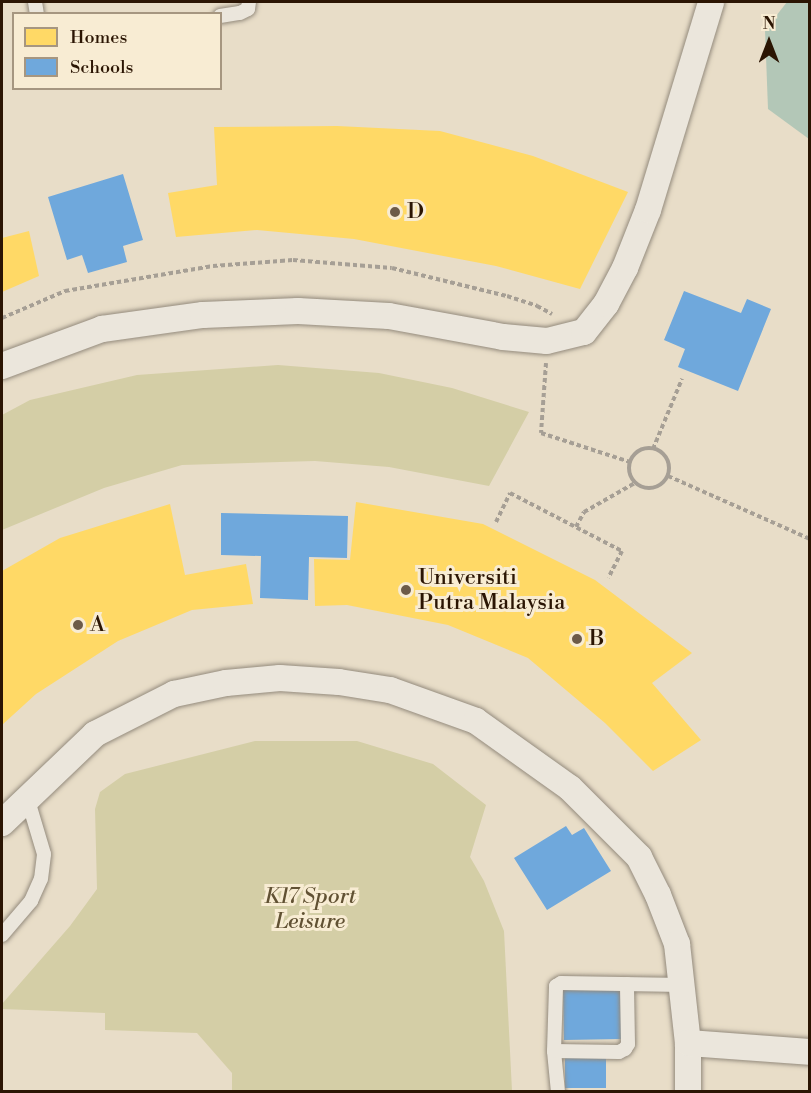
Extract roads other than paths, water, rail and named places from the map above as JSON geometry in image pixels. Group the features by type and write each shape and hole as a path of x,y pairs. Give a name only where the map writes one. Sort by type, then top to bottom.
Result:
{"street":[{"path":"2,366 102,329 203,315 298,310 389,316 503,337 548,341 584,332 606,304 626,268 648,210 711,2"},
{"path":"2,823 26,796 95,734 174,694 226,683 280,678 339,682 390,690 476,721 570,788 639,857 658,895 677,944 688,1043 688,1092"},
{"path":"688,1043 810,1052"}],"lane":[{"path":"222,16 240,13 248,9 249,2"},
{"path":"2,935 31,901 41,879 44,854 26,796"},
{"path":"558,1092 554,1051 556,986 561,983 683,985"},
{"path":"554,1051 618,1052 625,1049 628,1044 627,984"}],"place":[{"name":"D","path":"395,212"},
{"name":"Universiti Putra Malaysia","path":"406,590"},
{"name":"A","path":"78,625"},
{"name":"B","path":"577,639"}],"park label":[{"name":"K17 Sport Leisure","path":"310,908"}]}
